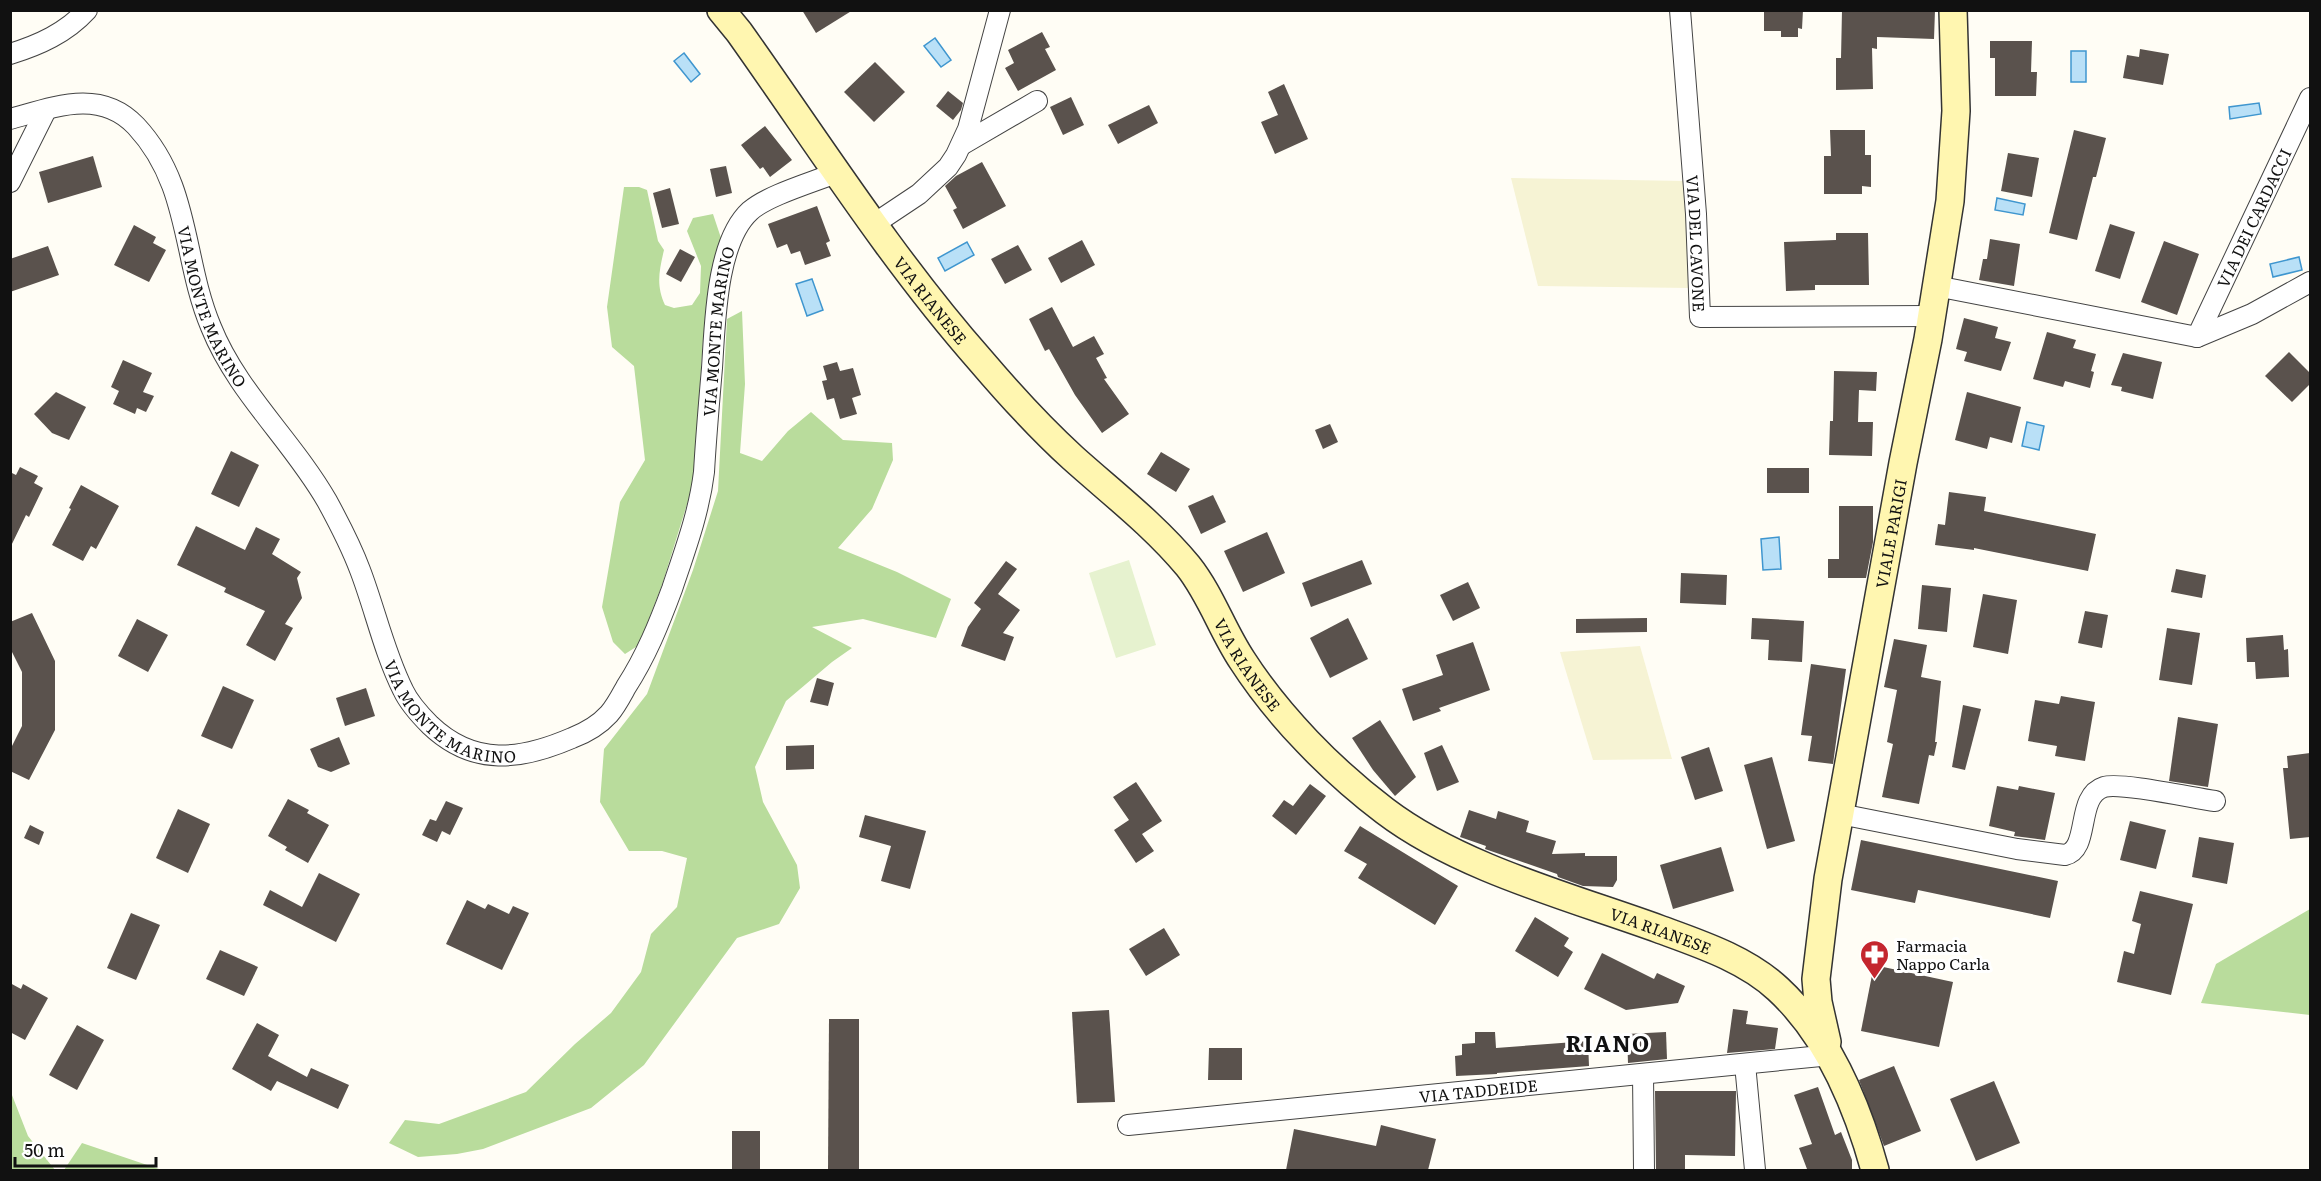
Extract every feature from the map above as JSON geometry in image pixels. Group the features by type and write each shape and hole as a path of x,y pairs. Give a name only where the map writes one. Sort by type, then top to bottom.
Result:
{"main road":[{"name":"VIA RIANESE","path":"721,10 740,32 932,303 1018,402 1062,447 1150,526 1187,566 1208,595 1240,658 1273,703 1321,754 1365,795 1408,827 1468,858 1688,940 1751,969 1787,998 1831,1055 1853,1106 1875,1170"},
{"name":"VIALE PARIGI","path":"1831,1055 1819,1009 1816,979 1828,879 1950,201 1956,111 1953,10"}],"street":[{"path":"10,54 48,39 76,22 87,10"},
{"path":"874,224 902,207 928,187 948,167 963,144 1000,10"},
{"name":"VIA DEL CAVONE","path":"1680,10 1696,214 1700,317 1931,316"},
{"name":"VIA DEI CARDACCI","path":"2196,337 2310,98"},
{"path":"963,144 1037,101"},
{"name":"VIA MONTE MARINO","path":"10,119 85,102 106,106 125,117 148,140 173,182 207,317 223,355 243,387 305,468 340,526 360,569 405,694 423,718 441,735 472,751 498,756 522,755 539,751 586,731 612,709 644,658 656,633 688,543 699,502 704,472 717,303 723,268 734,234 745,216 761,203 838,172"},
{"path":"10,182 46,110"},
{"path":"1936,286 2196,337 2252,314 2310,282"},
{"path":"1840,814 2059,855 2070,854 2075,850 2092,797 2101,788 2119,786 2215,801"},
{"name":"VIA TADDEIDE","path":"1128,1125 1831,1055"},
{"path":"1745,1064 1755,1170"},
{"path":"1643,1074 1644,1170"}],"shaded area":[{"path":"1511,178 1685,181 1689,288 1538,286"},
{"path":"1640,646 1672,759 1593,760 1560,652"}],"green space":[{"path":"624,187 639,187 647,190 658,241 664,250 659,278 660,291 665,305 674,308 692,305 700,293 701,266 687,231 693,218 713,214 721,238 703,340 693,485 662,585 639,645 625,654 613,642 602,607 620,502 645,460 634,366 612,347 607,307"},
{"path":"742,311 745,384 740,453 762,461 788,431 811,412 843,440 892,443 893,460 872,509 838,548 897,572 951,599 936,638 863,619 812,627 852,648 786,701 755,767 763,802 797,865 800,888 779,924 737,938 644,1065 591,1108 483,1149 418,1157 389,1143 405,1120 439,1124 526,1092 575,1044 611,1013 641,972 651,934 677,907 687,858 662,851 629,851 600,802 604,749 647,694 693,570 718,491 727,319"},
{"path":"1129,560 1156,645 1116,658 1089,573"},
{"path":"2310,909 2310,1015 2201,1003 2216,964"},
{"path":"10,1090 28,1136 55,1170 11,1170"},
{"path":"82,1143 162,1170 64,1170"}],"water":[{"path":"935,38 951,60 941,67 924,46"},
{"path":"2071,51 2086,51 2086,82 2071,82"},
{"path":"684,53 700,74 691,82 674,61"},
{"path":"2259,103 2261,114 2230,119 2229,107"},
{"path":"1997,198 2025,204 2023,215 1995,210"},
{"path":"967,242 974,255 945,271 938,258"},
{"path":"2299,257 2302,270 2273,277 2270,264"},
{"path":"812,279 823,310 807,316 796,284"},
{"path":"2027,422 2044,426 2039,450 2022,446"},
{"path":"1779,537 1781,569 1763,570 1761,539"}],"building":[{"path":"802,10 853,10 816,33"},
{"path":"1764,10 1803,10 1802,29 1798,28 1798,37 1781,37 1781,31 1764,31"},
{"path":"1842,10 1935,10 1934,39 1877,37 1877,49 1872,48 1873,89 1836,90 1836,58 1841,58"},
{"path":"1042,32 1050,47 1045,49 1056,70 1018,91 1005,68 1014,63 1008,50"},
{"path":"1990,41 2032,41 2031,72 2037,72 2036,96 1995,96 1995,58 1990,58"},
{"path":"2140,49 2169,54 2163,85 2123,78 2127,55 2139,57"},
{"path":"875,62 905,92 874,122 844,92"},
{"path":"1284,84 1308,139 1275,154 1261,122 1278,115 1268,92"},
{"path":"948,91 963,103 961,110 953,120 936,106"},
{"path":"1071,97 1084,125 1063,135 1050,107"},
{"path":"1149,105 1158,123 1118,144 1108,125"},
{"path":"765,126 792,160 770,177 763,167 760,169 741,145"},
{"path":"1830,130 1865,130 1865,155 1871,155 1871,187 1862,186 1862,194 1824,194 1824,156 1831,156"},
{"path":"2074,130 2106,138 2096,177 2093,177 2077,240 2049,233"},
{"path":"2008,153 2039,158 2032,197 2001,191"},
{"path":"93,156 102,187 48,203 39,172"},
{"path":"982,162 1006,206 963,229 953,210 957,208 945,186 956,176"},
{"path":"726,166 732,193 716,197 710,169"},
{"path":"670,188 679,224 662,228 653,193"},
{"path":"817,206 830,241 826,243 831,256 805,265 800,251 791,254 787,244 777,248 768,224"},
{"path":"2110,224 2135,232 2120,279 2095,271"},
{"path":"134,225 156,237 153,243 166,250 149,282 114,265"},
{"path":"1836,233 1868,233 1869,285 1815,285 1815,290 1786,291 1784,242 1836,240"},
{"path":"1990,239 2020,244 2014,286 1979,280 1983,259 1987,259"},
{"path":"1082,240 1095,265 1061,283 1048,258"},
{"path":"2164,241 2199,254 2177,315 2141,302"},
{"path":"1018,245 1032,270 1005,284 991,259"},
{"path":"48,246 59,275 10,292 10,259"},
{"path":"680,249 695,257 681,282 666,274"},
{"path":"1052,307 1073,347 1094,336 1104,354 1096,358 1107,378 1104,379 1129,414 1102,433 1075,395 1049,349 1045,351 1029,319"},
{"path":"1964,318 1998,327 1995,338 2011,342 2001,371 1964,361 1967,352 1956,349"},
{"path":"2047,332 2076,340 2073,348 2096,354 2091,371 2094,372 2090,388 2065,381 2063,387 2033,379"},
{"path":"2289,352 2310,373 2310,384 2292,402 2265,376"},
{"path":"2123,353 2162,362 2153,399 2121,391 2122,387 2111,385"},
{"path":"123,360 152,373 143,392 154,396 146,412 137,408 135,414 113,404 119,391 111,387"},
{"path":"837,362 840,371 853,368 861,395 852,398 857,414 840,419 834,398 827,400 822,381 827,380 823,366"},
{"path":"1834,371 1877,372 1876,391 1859,390 1858,422 1873,422 1872,456 1829,455 1830,421 1833,421"},
{"path":"56,392 86,407 69,440 52,433 34,414"},
{"path":"1967,392 2021,407 2012,443 1990,437 1987,449 1955,440"},
{"path":"1330,424 1338,442 1323,449 1315,430"},
{"path":"231,451 259,465 239,507 211,494"},
{"path":"1161,452 1190,469 1176,492 1147,474"},
{"path":"20,467 38,476 34,483 43,488 29,517 26,515 10,548 10,472 16,475"},
{"path":"1767,468 1809,468 1809,493 1767,493"},
{"path":"81,485 119,506 96,549 91,546 83,561 52,545"},
{"path":"1949,492 1986,497 1984,511 2096,534 2088,571 1974,548 1974,550 1935,545 1938,524 1945,525"},
{"path":"1213,495 1226,522 1201,534 1188,506"},
{"path":"1839,506 1873,506 1873,542 1866,578 1828,578 1828,559 1839,559"},
{"path":"196,526 245,550 256,527 280,539 272,554 301,572 297,578 302,598 285,624 293,628 275,661 246,645 265,611 224,592 226,588 177,565"},
{"path":"1267,532 1285,573 1243,592 1224,551"},
{"path":"1362,560 1372,584 1311,607 1302,583"},
{"path":"1006,561 1017,569 998,594 1020,610 1003,633 1014,637 1005,661 961,646 968,627 981,609 974,603"},
{"path":"2176,569 2206,575 2202,598 2171,592"},
{"path":"1681,573 1727,575 1726,605 1680,603"},
{"path":"1468,582 1480,608 1453,621 1440,595"},
{"path":"1922,585 1951,588 1947,632 1918,629"},
{"path":"1983,594 2017,600 2008,654 1973,647"},
{"path":"2085,611 2108,615 2102,648 2078,643"},
{"path":"32,613 55,661 55,730 29,780 10,771 10,750 22,726 22,672 10,648 10,622"},
{"path":"1348,618 1368,659 1330,678 1310,638"},
{"path":"1647,618 1647,632 1576,633 1576,619"},
{"path":"1752,618 1804,621 1802,662 1768,660 1769,640 1751,639"},
{"path":"137,619 168,635 148,672 118,656"},
{"path":"2167,628 2200,633 2192,685 2159,680"},
{"path":"2283,635 2284,650 2288,649 2289,677 2256,679 2255,662 2247,662 2246,638"},
{"path":"1894,639 1927,645 1921,677 1941,681 1935,742 1937,742 1934,756 1929,755 1919,804 1882,797 1893,744 1887,742 1897,690 1884,687"},
{"path":"1473,642 1490,690 1439,708 1441,711 1413,721 1402,689 1443,675 1436,655"},
{"path":"1811,664 1846,669 1833,764 1808,761 1812,736 1801,735"},
{"path":"817,678 834,683 828,706 810,702"},
{"path":"223,686 254,700 232,749 201,736"},
{"path":"366,688 375,716 345,726 336,698"},
{"path":"2061,696 2095,702 2085,761 2055,756 2057,746 2028,741 2035,700 2059,704"},
{"path":"1963,705 1981,709 1965,770 1952,767"},
{"path":"2178,717 2218,724 2208,787 2169,781"},
{"path":"1380,720 1416,777 1395,796 1373,770 1352,738"},
{"path":"339,737 350,764 331,772 318,767 310,749"},
{"path":"814,745 814,769 786,770 786,746"},
{"path":"1442,745 1459,782 1437,791 1424,753"},
{"path":"1709,747 1723,791 1695,800 1681,757"},
{"path":"2310,753 2310,837 2290,839 2283,768 2288,768 2287,756"},
{"path":"1772,757 1795,841 1767,849 1744,765"},
{"path":"1136,782 1162,821 1142,834 1154,851 1136,863 1114,830 1129,820 1113,797"},
{"path":"1310,784 1326,796 1296,835 1272,816 1284,800 1293,806"},
{"path":"1997,786 2018,790 2019,786 2055,793 2045,840 2014,836 2015,832 1989,826"},
{"path":"288,799 309,810 307,813 329,825 308,863 285,850 287,847 268,836"},
{"path":"446,801 463,808 450,835 442,831 437,842 422,835 430,819 436,821"},
{"path":"178,809 210,824 188,873 156,858"},
{"path":"1469,810 1496,819 1498,811 1529,821 1526,832 1556,841 1552,854 1585,853 1585,856 1617,856 1617,880 1613,887 1583,886 1558,877 1557,874 1485,849 1486,846 1460,837"},
{"path":"865,815 926,831 910,889 881,881 891,846 859,837"},
{"path":"2130,821 2166,830 2156,869 2120,860"},
{"path":"30,825 44,832 39,845 24,838"},
{"path":"1360,826 1458,886 1435,925 1358,878 1367,864 1344,851"},
{"path":"2199,837 2234,843 2227,884 2192,877"},
{"path":"1861,840 2058,881 2050,918 1918,890 1915,903 1851,890"},
{"path":"1721,847 1734,891 1673,909 1660,865"},
{"path":"319,873 360,894 336,942 263,905 270,890 302,907"},
{"path":"2140,891 2193,904 2171,995 2117,982 2124,951 2134,954 2141,924 2132,921"},
{"path":"467,900 485,909 488,904 509,914 513,906 529,913 502,970 446,944"},
{"path":"131,913 160,925 136,980 107,968"},
{"path":"1535,917 1569,938 1564,946 1573,952 1558,977 1515,951"},
{"path":"1164,928 1180,955 1146,976 1129,949"},
{"path":"220,950 258,967 244,996 206,979"},
{"path":"1602,953 1654,979 1657,973 1685,986 1678,1003 1626,1010 1584,989"},
{"path":"1874,965 1953,982 1939,1047 1861,1031"},
{"path":"10,983 21,989 23,984 48,998 25,1040 10,1032"},
{"path":"1733,1009 1748,1011 1746,1024 1778,1028 1775,1049 1727,1053"},
{"path":"1109,1010 1115,1102 1077,1103 1072,1012"},
{"path":"829,1019 859,1019 859,1170 828,1170"},
{"path":"257,1023 279,1035 268,1056 307,1077 311,1068 349,1085 338,1109 277,1081 271,1091 232,1069"},
{"path":"77,1025 104,1040 77,1090 49,1075"},
{"path":"1475,1032 1495,1032 1496,1048 1588,1041 1589,1066 1456,1076 1455,1056 1462,1055 1462,1044 1475,1043"},
{"path":"1666,1032 1667,1059 1628,1063 1627,1034"},
{"path":"1209,1048 1242,1048 1242,1080 1208,1080"},
{"path":"1894,1066 1921,1131 1884,1146 1859,1080"},
{"path":"1994,1081 2020,1143 1976,1161 1950,1099"},
{"path":"1818,1087 1835,1135 1841,1132 1852,1160 1852,1169 1807,1169 1799,1148 1812,1144 1794,1095"},
{"path":"1655,1091 1736,1091 1735,1156 1685,1155 1685,1170 1656,1170"},
{"path":"1381,1125 1436,1139 1428,1170 1286,1170 1294,1129 1376,1146"},
{"path":"732,1131 760,1131 760,1170 732,1170"}],"place":[{"name":"Farmacia Nappo Carla","path":"1875,980"}],"district":[{"name":"RIANO","path":"1608,1042"}]}
